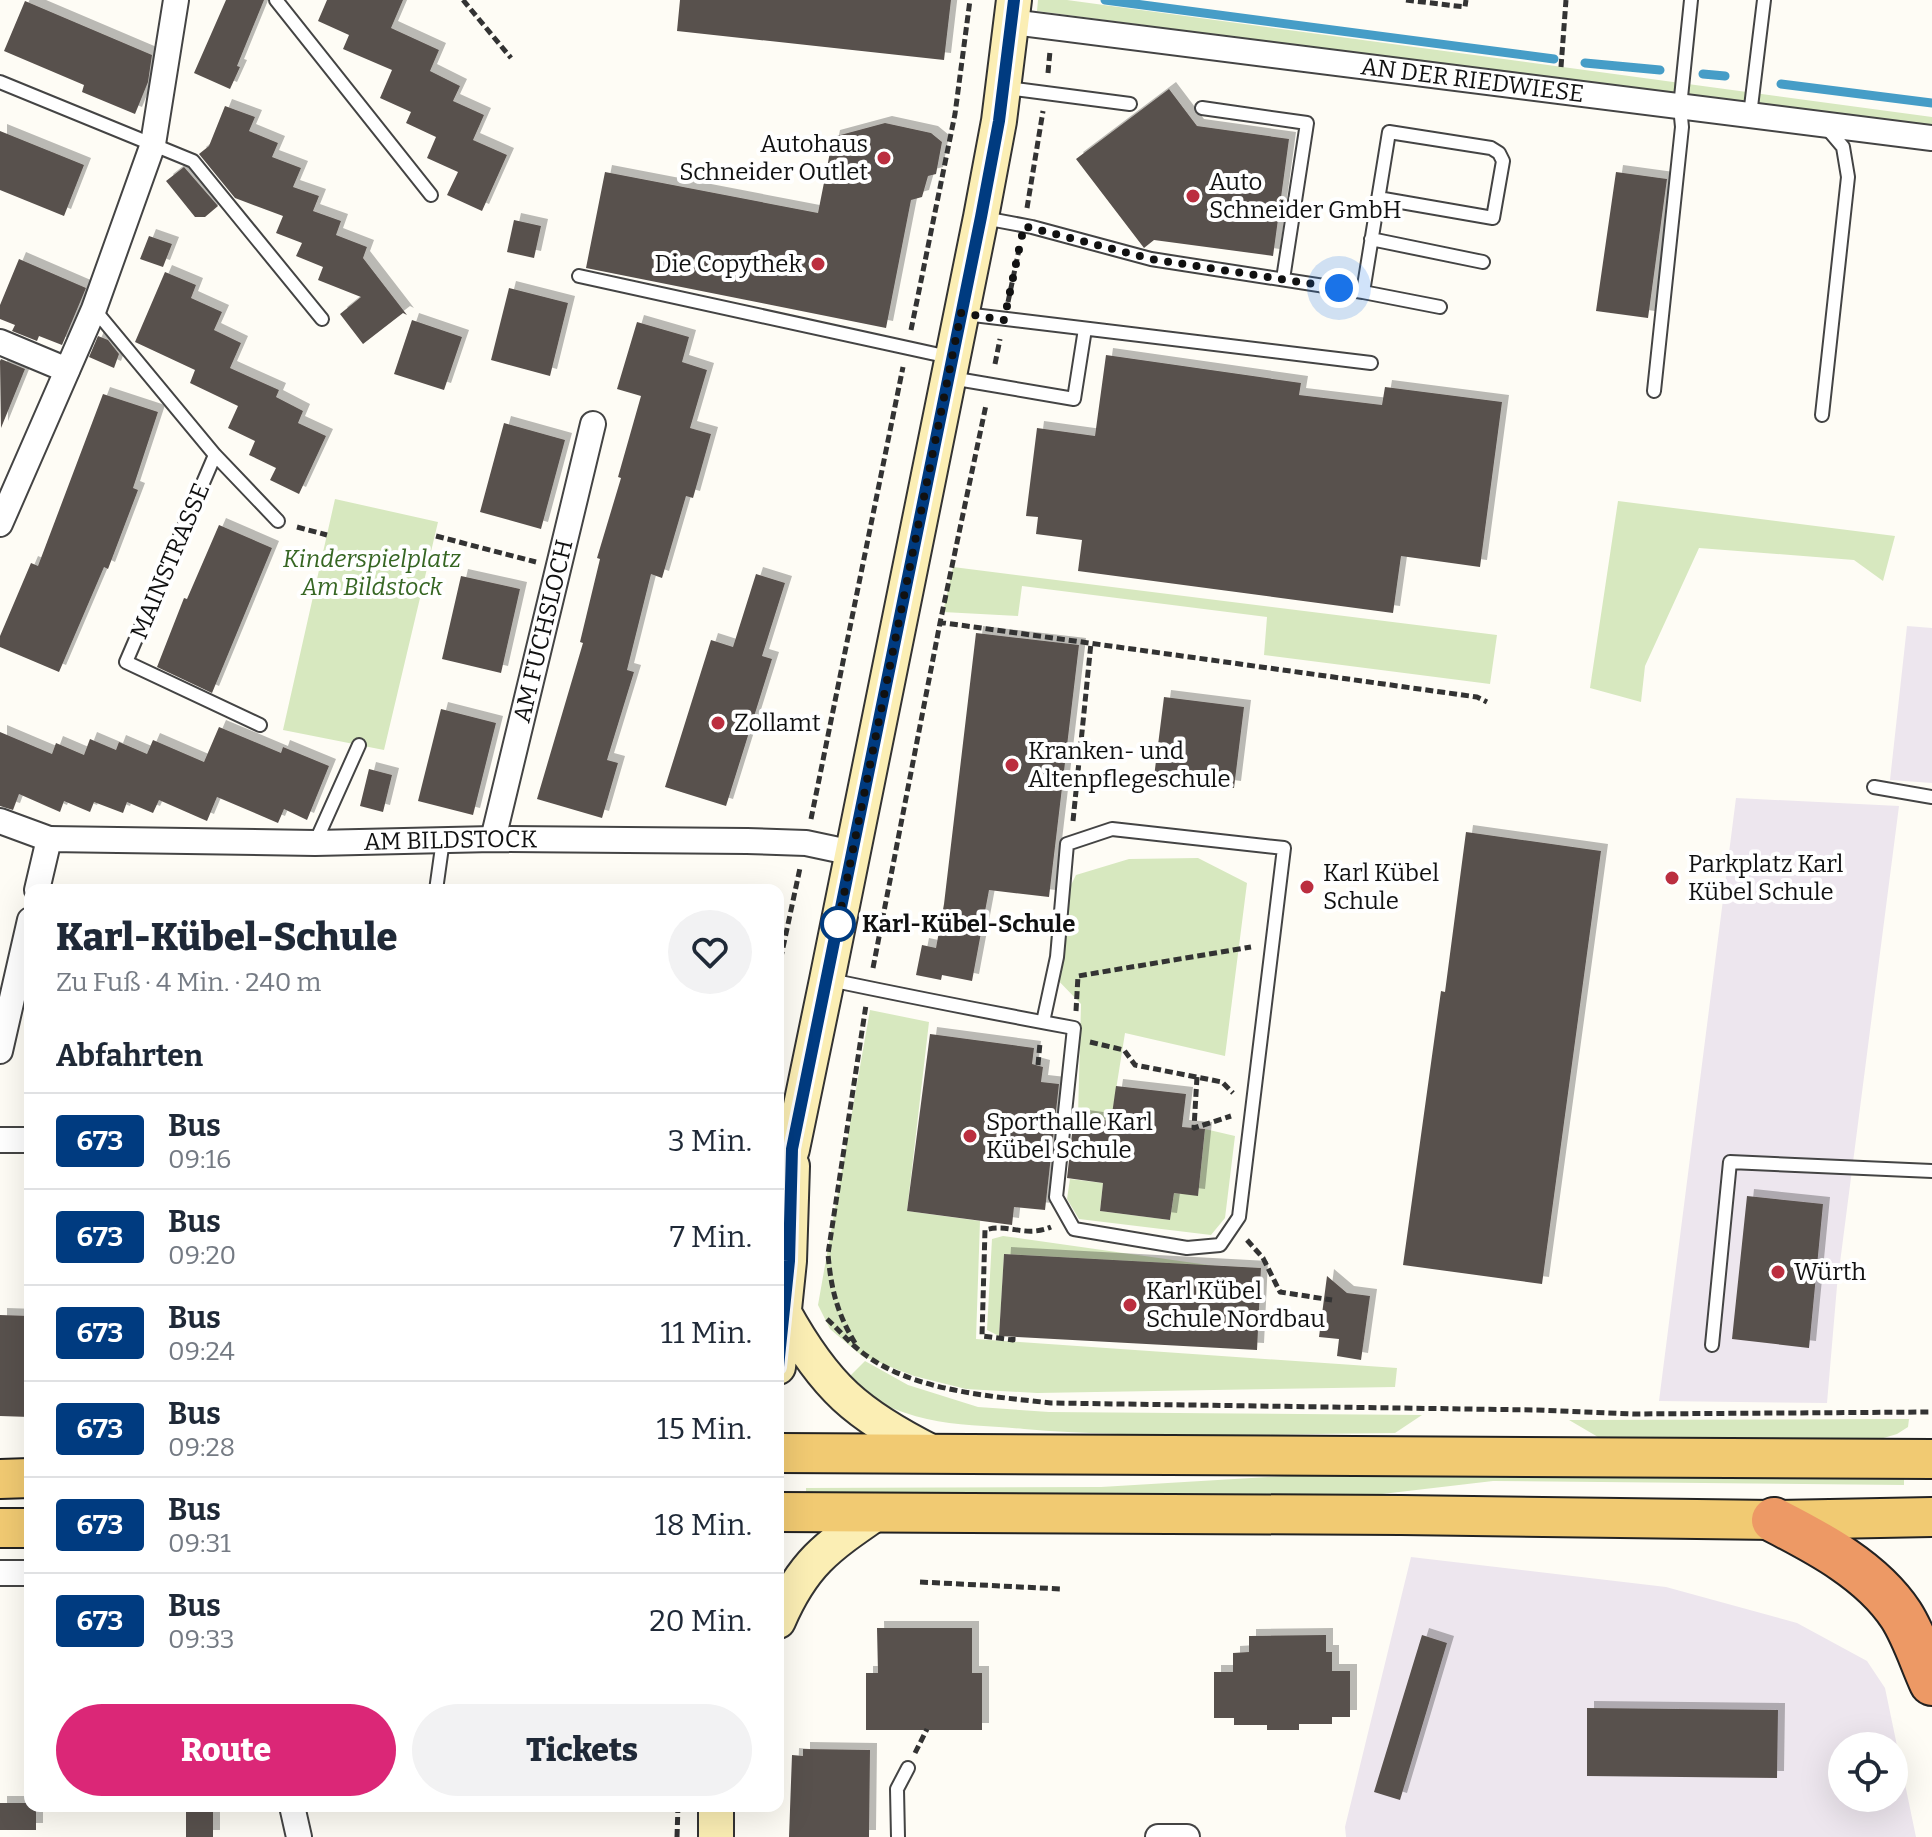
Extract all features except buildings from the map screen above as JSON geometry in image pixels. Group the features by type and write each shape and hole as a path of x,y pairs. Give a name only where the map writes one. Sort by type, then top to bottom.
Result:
{"highway":[{"path":"1774,1520 1812,1540 1882,1591 1902,1616 1932,1683"}],"main road":[{"path":"784,1453 1932,1459"},
{"path":"0,1479 24,1478"},
{"path":"784,1512 1774,1520 1932,1517"},
{"path":"0,1528 24,1528"}],"street":[{"path":"0,524 94,309 153,144 176,0"},
{"path":"784,1174 792,1149 827,980 981,217 1004,87 1013,11"},
{"name":"AN DER RIEDWIESE","path":"1013,11 1053,28 1932,138"},
{"path":"0,342 67,370"},
{"name":"AM FUCHSLOCH","path":"493,839 593,424"},
{"name":"AM BILDSTOCK","path":"0,821 49,839 315,843 493,839 806,843 853,853"},
{"path":"38,884 49,839"},
{"path":"0,1051 24,946"},
{"path":"0,1140 24,1140"},
{"path":"792,1149 789,1261 784,1313 827,1380 856,1408 893,1433 933,1453"},
{"path":"784,1608 790,1594 828,1546 878,1512"},
{"path":"0,1573 24,1573"},
{"path":"293,1812 299,1837"},
{"path":"716,1812 716,1837"},
{"path":"1158,1837 1187,1837"}],"lane":[{"path":"276,0 431,195"},
{"path":"1654,391 1682,127 1680,107 1691,0"},
{"path":"1750,115 1764,0"},
{"path":"0,82 193,161 322,319"},
{"path":"1004,87 1130,104"},
{"path":"1202,108 1307,123 1283,279"},
{"path":"1822,415 1848,177 1843,147 1824,125"},
{"path":"1363,292 1371,239 1389,132 1491,148 1503,161 1493,218 1378,198"},
{"path":"981,217 1151,259 1440,307"},
{"path":"1371,239 1483,262"},
{"path":"579,276 907,349 991,385 1074,399 1085,329"},
{"name":"MAINSTRASSE","path":"94,309 215,455 278,521"},
{"path":"961,313 1371,363"},
{"name":"MAINSTRASSE","path":"215,455 126,662 260,725"},
{"path":"315,843 359,745"},
{"path":"1874,787 1932,797"},
{"path":"827,980 1043,1022 1074,1033 1056,1197 1066,1220 1074,1229 1187,1248 1220,1245 1239,1217 1284,848 1112,829 1067,844 1057,957 1043,1022"},
{"path":"437,884 443,840"},
{"path":"1712,1345 1730,1162 1932,1171"},
{"path":"898,1837 897,1789 908,1768"}],"path":[{"path":"463,0 511,58"},
{"path":"784,944 955,114 970,0"},
{"path":"1406,0 1465,7 1466,0"},
{"path":"1566,0 1561,67 1571,94"},
{"path":"1053,28 1046,94 1024,226 940,623 868,988 828,1254 831,1283 841,1320 860,1351 884,1366 911,1377 973,1395 1051,1403 1633,1414 1932,1412"},
{"path":"278,521 327,535"},
{"path":"436,536 560,568"},
{"path":"899,614 940,623 1345,677 1477,697 1487,702"},
{"path":"1070,843 1091,643"},
{"path":"1197,1077 1194,1128 1251,1110 1222,1082 1197,1077 1135,1065 1124,1050 1074,1033 1078,976 1272,943"},
{"path":"1013,1337 1013,1340 982,1336 985,1230 994,1228 1036,1233 1066,1220"},
{"path":"1233,1226 1263,1258 1280,1292 1332,1300"},
{"path":"920,1582 1061,1589"},
{"path":"677,1837 678,1812"}],"shaded area":[{"path":"1907,626 1932,628 1932,783 1890,780"},
{"path":"1736,798 1899,806 1837,1286 1827,1403 1659,1401"},
{"path":"1411,1557 1666,1587 1797,1623 1867,1661 1885,1688 1894,1732 1828,1732 1828,1812 1908,1812 1908,1799 1916,1837 1346,1837 1345,1827"}],"green space":[{"path":"1038,0 1067,0 1932,117 1932,129 1037,11"},
{"name":"Kinderspielplatz Am Bildstock","path":"335,499 438,522 384,750 283,730"},
{"path":"1618,501 1895,536 1883,581 1854,560 1699,548 1645,666 1641,702 1590,688"},
{"path":"953,567 1497,635 1490,684 1264,655 1267,617 1022,586 1018,616 943,612"},
{"path":"1198,858 1247,883 1225,1056 1125,1033 1111,1121 1078,1116 1081,1004 1049,971 1051,925 1076,875 1129,859"},
{"path":"870,1010 929,1022 907,1211 980,1221 976,1339 1397,1368 1395,1387 1037,1393 966,1389 914,1376 862,1356 830,1329 818,1305"},
{"path":"1205,1129 1235,1136 1225,1218 1211,1235 1079,1219 1067,1199 1070,1179 1103,1183 1100,1211 1170,1220 1174,1193 1198,1195"},
{"path":"1003,1236 1215,1266 1004,1254 999,1336 987,1330 992,1239"},
{"path":"865,1361 908,1385 978,1407 1049,1412 1422,1415 1395,1433 1163,1435 963,1424 905,1413 854,1388 845,1381"},
{"path":"1909,1419 1908,1427 1897,1434 1870,1442 1598,1437 1569,1420"},
{"path":"1318,1474 1904,1478 1904,1485 1493,1481 1365,1496 806,1494 806,1488 1101,1487"}],"waterway":[{"path":"1105,0 1554,59"},
{"path":"1585,63 1660,70"},
{"path":"1703,74 1725,76"},
{"path":"1781,84 1932,103"}],"bus line":[{"name":"673","path":"784,1309 789,1261 792,1149 981,217 999,121 1014,0"}],"place":[{"name":"Autohaus Schneider Outlet","path":"884,158"},
{"name":"Auto Schneider GmbH","path":"1193,196"},
{"name":"Die Copythek","path":"818,264"},
{"name":"Zollamt","path":"718,723"},
{"name":"Kranken- und Altenpflegeschule","path":"1012,765"},
{"name":"Parkplatz Karl Kübel Schule","path":"1672,878"},
{"name":"Karl Kübel Schule","path":"1307,887"},
{"name":"Karl-Kübel-Schule","path":"838,924"},
{"name":"Sporthalle Karl Kübel Schule","path":"970,1136"},
{"name":"Würth","path":"1778,1272"},
{"name":"Karl Kübel Schule Nordbau","path":"1130,1305"}],"route":[{"path":"838,924 837,929 961,313 1004,320 1024,226 1151,259 1339,288"}]}
